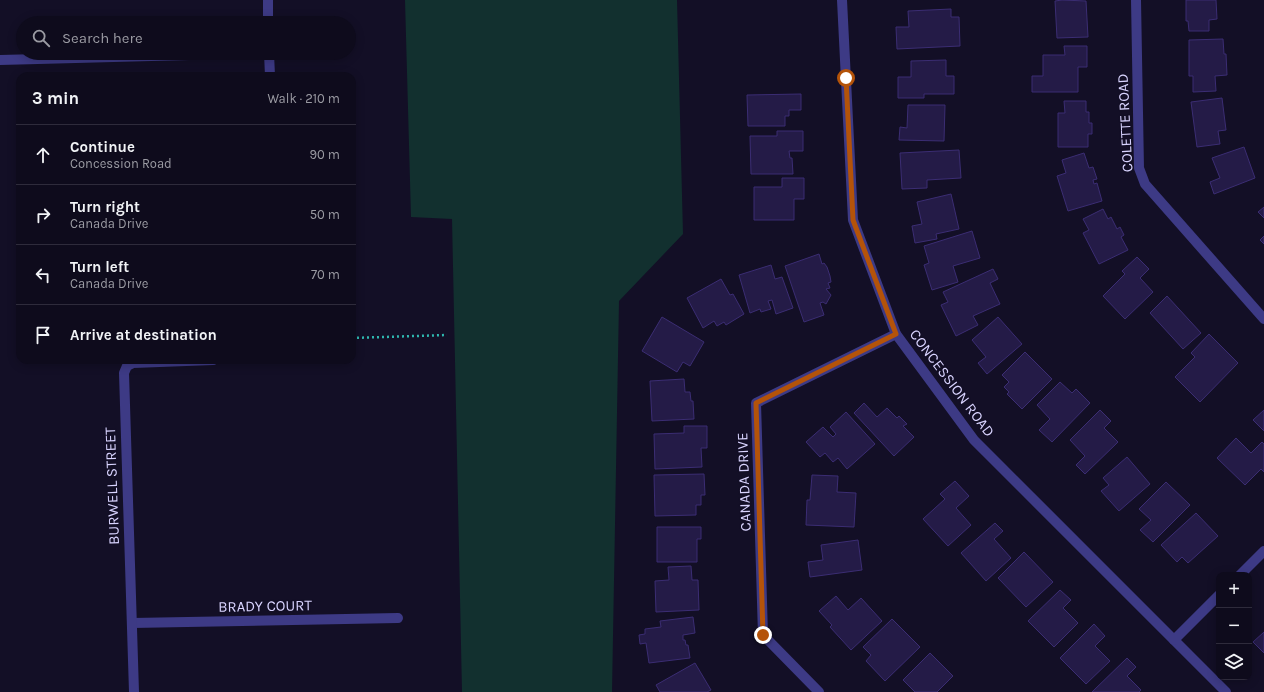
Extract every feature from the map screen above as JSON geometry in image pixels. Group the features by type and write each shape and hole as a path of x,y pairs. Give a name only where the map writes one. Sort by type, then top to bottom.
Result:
{"street":[{"path":"268,0 268,16"},
{"name":"CONCESSION ROAD","path":"842,0 853,220 896,334 974,440 1226,692"},
{"name":"COLETTE ROAD","path":"1136,0 1139,168 1145,184 1264,319"},
{"path":"0,60 16,60"},
{"path":"269,60 270,72"},
{"name":"CANADA DRIVE","path":"819,692 763,635 756,403 896,334"},
{"name":"BURWELL STREET","path":"131,364 127,366 124,373 134,692"},
{"path":"1243,572 1264,551"},
{"path":"1174,640 1216,598"},
{"name":"BRADY COURT","path":"132,623 398,618"}],"path":[{"path":"356,338 447,335"}],"green space":[{"path":"405,0 677,0 683,234 619,301 612,692 462,692 452,219 411,217"}],"building":[{"path":"1186,0 1216,0 1217,19 1209,20 1209,31 1189,31 1188,21 1186,21"},
{"path":"1055,1 1086,1 1088,37 1057,38"},
{"path":"951,9 951,17 959,17 960,46 897,49 896,27 909,27 908,11"},
{"path":"1223,39 1224,54 1226,54 1227,75 1215,76 1216,91 1193,92 1193,76 1189,76 1189,40"},
{"path":"1064,46 1087,46 1087,67 1078,67 1078,92 1032,92 1032,76 1043,76 1043,55 1065,55"},
{"path":"946,60 946,76 954,76 954,94 924,94 924,98 898,98 898,77 911,77 911,61"},
{"path":"801,94 801,110 789,110 789,116 785,116 785,126 748,126 747,95"},
{"path":"1222,98 1226,130 1218,131 1220,144 1197,147 1191,102"},
{"path":"1064,101 1086,101 1086,112 1089,112 1089,123 1092,123 1092,134 1088,134 1088,147 1058,147 1058,113 1065,113"},
{"path":"908,105 945,105 944,141 899,140 900,127 907,128"},
{"path":"777,131 803,131 803,151 789,151 790,158 792,158 793,174 751,174 750,136 777,136"},
{"path":"1244,147 1255,178 1214,194 1210,182 1220,178 1212,158"},
{"path":"959,150 961,178 927,180 927,188 902,189 900,153"},
{"path":"1084,153 1089,168 1093,167 1097,179 1093,180 1094,184 1097,183 1102,201 1068,211 1057,176 1066,173 1062,160"},
{"path":"782,178 804,178 804,199 794,199 794,220 754,220 754,187 782,187"},
{"path":"951,194 959,229 936,234 937,239 915,243 912,226 922,224 917,202"},
{"path":"1264,207 1264,218 1258,212"},
{"path":"1103,209 1108,219 1111,217 1117,229 1120,227 1124,235 1121,237 1128,250 1099,264 1083,233 1089,230 1083,219"},
{"path":"972,231 980,258 953,266 958,282 932,290 924,265 929,263 924,246"},
{"path":"1264,236 1264,244 1260,240"},
{"path":"819,254 822,264 824,263 827,267 830,276 831,282 828,283 830,288 826,289 831,295 826,304 823,302 820,303 824,315 804,322 785,266"},
{"path":"1137,257 1149,269 1140,278 1153,292 1125,319 1103,296 1125,274 1122,271"},
{"path":"771,265 775,279 782,277 793,308 776,314 772,300 768,301 771,309 761,312 760,309 750,313 739,275"},
{"path":"993,269 998,279 990,283 1000,304 973,316 978,325 956,336 941,305 948,302 943,292"},
{"path":"721,279 730,295 733,294 744,314 726,325 724,322 717,326 714,321 703,328 687,298"},
{"path":"1167,296 1201,333 1183,349 1150,313"},
{"path":"662,317 704,342 690,366 683,362 677,372 642,351"},
{"path":"998,317 1022,344 987,374 978,363 986,357 972,340"},
{"path":"1209,334 1238,363 1200,402 1175,377 1195,357 1191,353"},
{"path":"1025,352 1052,379 1022,409 1007,394 1009,392 1004,387 1009,382 1002,375"},
{"path":"684,379 685,392 690,392 691,401 693,401 694,419 652,421 650,381"},
{"path":"1060,382 1072,393 1076,389 1090,403 1052,442 1039,430 1050,419 1037,405"},
{"path":"864,403 877,417 887,408 897,418 899,416 907,424 903,426 914,437 894,456 854,413"},
{"path":"1100,410 1111,421 1104,428 1118,442 1085,474 1076,465 1085,456 1070,440"},
{"path":"1264,410 1264,431 1253,420"},
{"path":"846,412 875,444 847,469 838,458 833,462 825,453 820,457 806,442 823,427 833,437 836,434 830,427"},
{"path":"684,426 707,426 707,448 701,448 702,467 655,469 654,434 684,433"},
{"path":"1236,438 1251,453 1262,442 1264,444 1264,472 1261,469 1245,485 1217,458"},
{"path":"1127,457 1150,484 1119,511 1101,491 1109,485 1103,478"},
{"path":"704,474 705,495 701,495 701,505 696,505 696,515 655,516 654,475"},
{"path":"812,475 838,476 837,492 856,493 854,527 806,525 807,500 810,500"},
{"path":"955,481 969,496 956,508 971,525 948,546 923,519 945,499 940,494"},
{"path":"1166,482 1190,505 1153,542 1140,530 1151,520 1139,509"},
{"path":"1196,513 1218,536 1188,563 1182,557 1177,562 1161,545"},
{"path":"995,523 1003,531 994,539 1011,558 986,581 961,553"},
{"path":"657,527 701,527 701,539 697,539 697,562 657,562"},
{"path":"858,540 862,570 810,577 808,562 823,560 821,545"},
{"path":"1024,552 1053,582 1026,607 998,578"},
{"path":"691,566 692,580 698,580 699,610 656,612 655,581 669,580 668,567"},
{"path":"1060,590 1071,600 1063,608 1078,623 1054,647 1028,621"},
{"path":"836,596 848,610 861,598 882,621 851,650 830,627 832,625 819,611"},
{"path":"693,617 695,633 683,635 683,640 685,640 686,645 688,645 690,658 649,663 646,643 640,644 639,635 645,634 645,629 661,627 660,621"},
{"path":"892,619 920,647 885,681 866,661 871,655 863,647"},
{"path":"1094,624 1105,636 1095,646 1110,661 1086,684 1060,658"},
{"path":"1264,632 1264,653 1253,642"},
{"path":"930,653 953,676 937,692 915,692 903,680"},
{"path":"1127,658 1136,667 1127,676 1141,690 1139,692 1092,692"},
{"path":"695,663 711,690 707,692 660,692 656,685"}],"route":[{"path":"763,635 756,403 896,334 853,220 846,78"}]}
